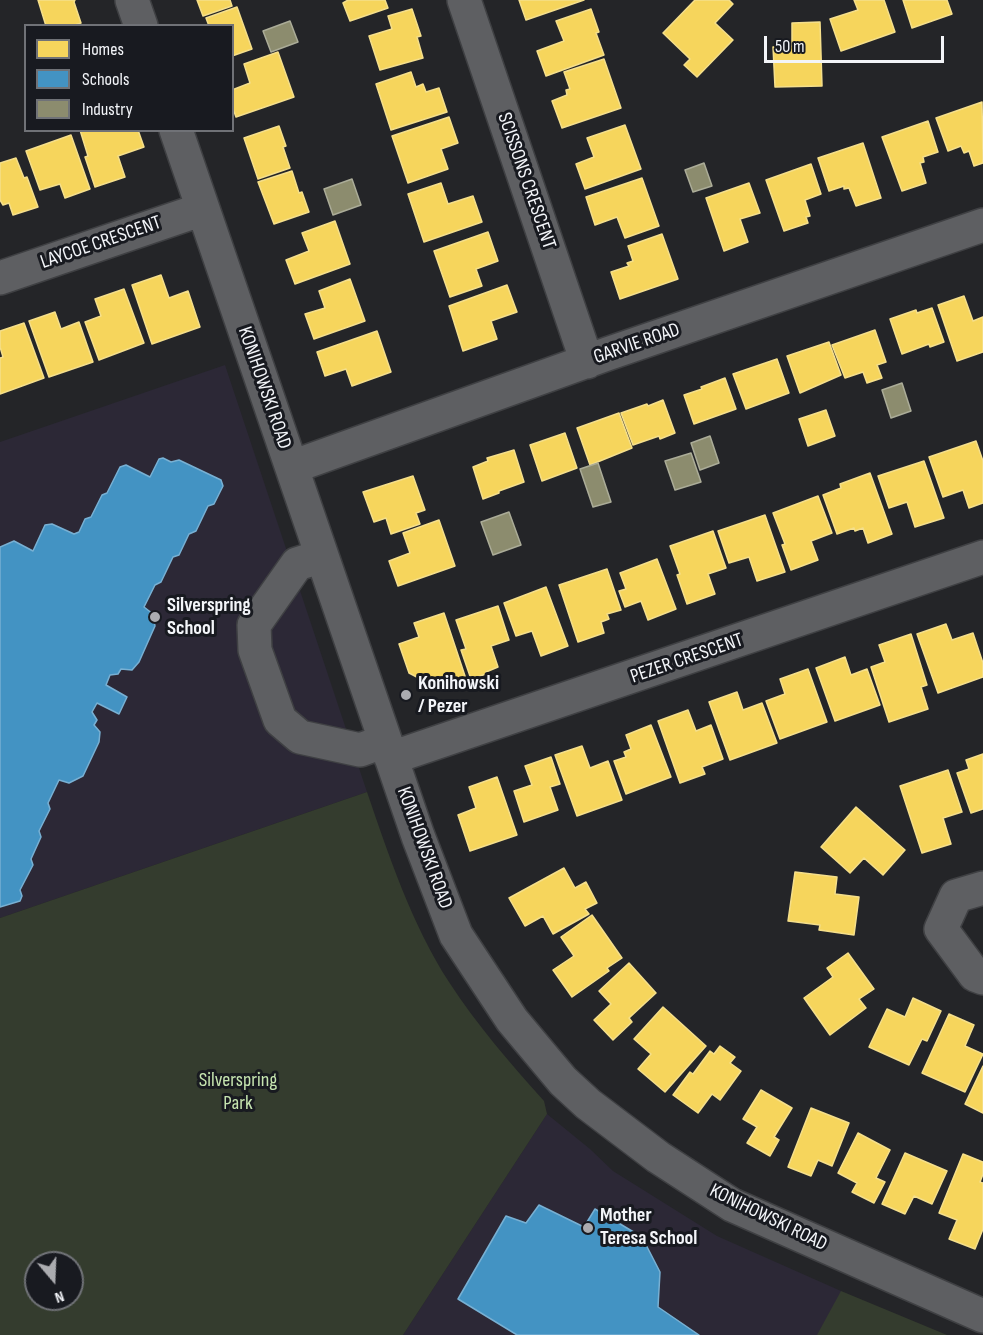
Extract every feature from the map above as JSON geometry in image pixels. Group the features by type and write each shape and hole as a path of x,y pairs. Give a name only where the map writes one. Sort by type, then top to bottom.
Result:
{"street":[{"path":"132,0 140,24"},
{"name":"SCISSONS CRESCENT","path":"465,0 587,362"},
{"name":"KONIHOWSKI ROAD","path":"177,132 388,750 456,935 512,1020 563,1081 588,1104 658,1157 732,1205 983,1316"},
{"name":"LAYCOE CRESCENT","path":"0,278 203,209"},
{"name":"GARVIE ROAD","path":"292,467 983,225"},
{"name":"PEZER CRESCENT","path":"322,556 297,564 254,625 255,650 280,720 300,737 360,750 388,750 983,557"},
{"path":"983,888 956,896 941,928 975,975 983,978"}],"shaded area":[{"name":"Silverspring School","path":"225,365 367,792 0,918 0,442"},
{"name":"Mother Teresa School","path":"547,1114 613,1171 717,1236 841,1291 857,1301 836,1335 403,1335"}],"green space":[{"name":"Silverspring Park","path":"367,792 402,890 436,960 482,1029 544,1101 547,1114 403,1335 0,1335 0,918"},
{"path":"841,1291 947,1335 817,1335"}],"building: Homes":[{"path":"38,0 75,0 81,23 45,24"},
{"path":"197,0 230,0 232,6 203,16"},
{"path":"348,0 385,0 388,8 350,21 343,3"},
{"path":"519,0 584,0 526,20"},
{"path":"695,0 729,0 733,4 715,23 733,40 697,77 684,65 690,59 663,33"},
{"path":"854,0 884,0 895,32 841,51 830,19 858,10"},
{"path":"903,0 947,0 952,14 912,28"},
{"path":"237,7 252,49 234,55 234,24 208,24 206,18"},
{"path":"412,9 421,36 417,37 423,58 380,70 369,36 392,29 388,16"},
{"path":"591,9 604,55 546,76 537,51 564,41 556,21"},
{"path":"820,22 822,86 775,87 773,47 792,46 792,23"},
{"path":"278,52 294,97 236,117 234,89 250,83 244,64"},
{"path":"604,59 621,108 562,128 552,101 567,95 566,90 570,89 564,72"},
{"path":"411,72 416,87 423,84 426,92 439,88 447,112 391,130 376,84"},
{"path":"982,102 983,163 974,166 969,151 964,153 961,146 948,151 936,118"},
{"path":"449,117 458,143 441,149 448,169 408,183 392,136"},
{"path":"928,121 938,152 923,157 924,162 920,163 926,183 902,191 882,137"},
{"path":"625,125 641,169 585,189 576,164 594,157 587,138"},
{"path":"279,126 290,168 258,179 244,138"},
{"path":"81,132 139,132 144,147 118,156 125,177 95,187 85,157 88,156"},
{"path":"71,135 90,189 65,198 60,184 40,190 26,151"},
{"path":"863,143 881,198 856,206 849,188 844,189 844,186 829,191 818,158"},
{"path":"16,158 24,178 27,177 38,207 13,215 9,203 3,205 0,200 0,163"},
{"path":"811,164 821,194 805,200 810,216 806,217 808,223 784,231 766,180"},
{"path":"292,171 299,193 302,192 309,212 274,224 258,182"},
{"path":"642,178 659,226 625,238 617,217 595,225 586,197"},
{"path":"441,183 448,204 473,196 482,222 424,242 408,194"},
{"path":"749,183 760,213 740,219 748,242 724,251 706,198"},
{"path":"335,221 350,264 295,284 286,260 309,251 302,233"},
{"path":"488,232 498,261 476,269 482,286 450,297 434,251"},
{"path":"662,234 678,279 620,299 611,272 629,266 627,263 633,261 628,246"},
{"path":"161,275 169,298 188,291 200,327 152,344 132,285"},
{"path":"350,279 365,321 314,339 305,314 325,308 319,291"},
{"path":"507,285 517,312 491,321 497,339 463,351 449,306"},
{"path":"124,289 144,343 99,360 85,322 101,316 95,299"},
{"path":"964,296 973,321 983,317 983,352 957,361 938,305"},
{"path":"932,308 944,342 930,347 929,344 902,354 890,319 916,310 917,313"},
{"path":"55,312 61,329 79,322 93,362 49,377 29,321"},
{"path":"24,323 44,378 0,394 0,358 3,357 0,347 0,331"},
{"path":"875,330 886,362 877,365 882,378 867,383 863,372 845,378 832,345"},
{"path":"377,331 391,372 352,386 346,369 325,376 317,352"},
{"path":"829,342 841,375 800,393 787,356"},
{"path":"777,359 789,393 746,409 733,374"},
{"path":"725,378 736,409 694,424 684,395"},
{"path":"663,400 675,433 633,445 621,413"},
{"path":"826,410 835,436 808,446 799,419"},
{"path":"619,413 632,448 590,465 577,428"},
{"path":"565,433 577,468 542,481 530,445"},
{"path":"976,441 983,461 983,503 969,508 963,490 943,497 929,457"},
{"path":"514,450 524,482 483,499 473,467 488,461 487,458"},
{"path":"924,461 944,518 915,527 907,502 889,508 878,476"},
{"path":"870,473 892,534 868,543 863,528 855,531 854,528 837,534 823,495 841,488 840,484"},
{"path":"413,476 425,510 416,513 420,524 391,534 386,518 374,522 363,492"},
{"path":"818,496 832,533 811,541 818,560 791,570 782,545 785,544 773,513"},
{"path":"765,515 785,572 757,581 749,557 729,563 718,531"},
{"path":"439,520 455,566 398,586 389,561 410,553 403,533"},
{"path":"713,531 726,568 708,574 715,594 687,604 670,546"},
{"path":"657,559 676,609 648,620 641,601 625,607 619,591 626,589 620,573"},
{"path":"607,569 621,610 607,614 609,619 601,622 604,633 578,642 559,585"},
{"path":"546,587 568,646 541,656 532,631 516,636 504,603"},
{"path":"498,606 509,640 491,646 498,667 471,679 461,650 466,649 456,620"},
{"path":"444,613 466,679 438,688 409,673 399,644 419,637 414,623"},
{"path":"946,624 952,640 973,633 983,663 983,677 938,693 917,634"},
{"path":"911,634 927,685 921,687 928,709 889,722 871,667 885,662 879,645"},
{"path":"845,657 851,675 867,669 880,705 835,721 816,668"},
{"path":"808,669 827,722 780,739 766,701 785,694 780,679"},
{"path":"737,692 743,710 762,703 777,743 730,760 709,702"},
{"path":"688,710 696,731 711,725 723,759 702,767 705,774 680,783 658,721"},
{"path":"651,725 671,777 626,794 614,761 626,757 624,752 631,749 626,735"},
{"path":"582,746 590,768 608,761 622,800 577,816 555,755"},
{"path":"983,754 983,809 971,813 957,773 969,769 966,760"},
{"path":"551,757 560,784 550,787 558,810 524,822 514,791 532,785 525,766"},
{"path":"948,770 962,812 943,818 951,844 922,853 900,786"},
{"path":"497,777 517,835 470,851 458,815 476,808 469,787"},
{"path":"856,807 905,850 883,875 864,858 850,873 821,847"},
{"path":"564,868 575,888 586,882 597,903 585,909 589,914 553,934 543,916 525,926 509,898"},
{"path":"795,872 837,877 835,894 859,897 854,935 819,930 820,925 788,921"},
{"path":"592,915 622,958 607,968 609,971 572,997 553,970 574,956 561,937"},
{"path":"848,953 874,989 859,999 866,1008 830,1035 804,998 833,977 827,968"},
{"path":"629,963 656,993 629,1018 632,1022 613,1040 594,1020 611,1004 599,991"},
{"path":"913,998 941,1011 927,1041 922,1039 909,1065 869,1047 887,1009 905,1017"},
{"path":"663,1007 706,1046 665,1092 638,1069 651,1054 634,1039"},
{"path":"949,1014 974,1025 965,1046 983,1054 965,1092 922,1073"},
{"path":"720,1046 735,1057 730,1063 741,1071 720,1100 712,1094 698,1113 673,1095 710,1051 714,1054"},
{"path":"983,1066 983,1113 965,1104"},
{"path":"761,1090 792,1108 774,1137 779,1140 770,1156 747,1143 757,1127 743,1119"},
{"path":"811,1108 849,1123 832,1166 818,1160 811,1176 788,1167"},
{"path":"858,1133 890,1150 876,1178 885,1182 874,1203 852,1192 857,1183 838,1173"},
{"path":"905,1153 947,1171 932,1204 914,1196 905,1214 882,1204"},
{"path":"963,1154 983,1162 980,1182 983,1183 983,1229 975,1249 949,1239 957,1220 939,1213"}],"building: Schools":[{"path":"163,458 171,462 179,460 221,480 223,486 214,504 208,506 196,531 189,534 179,555 173,557 161,582 155,585 144,607 153,614 155,626 139,662 132,670 121,669 118,674 110,675 106,685 127,697 119,714 97,703 92,712 97,720 94,725 100,732 99,742 83,776 69,783 59,780 48,803 50,809 39,831 41,837 31,859 33,865 20,890 22,896 20,901 0,907 0,547 14,541 33,551 45,525 52,524 74,534 79,532 85,519 91,517 102,495 107,493 120,467 126,465 150,477 159,459"},
{"path":"539,1205 584,1227 595,1209 642,1237 660,1272 658,1307 699,1335 517,1335 458,1299 506,1216 526,1223"}],"building: Industry":[{"path":"290,21 298,42 271,52 263,31"},
{"path":"704,163 712,186 693,192 685,170"},
{"path":"352,179 361,205 333,215 324,189"},
{"path":"902,383 911,411 891,418 882,390"},
{"path":"710,436 719,463 700,470 691,443"},
{"path":"691,453 701,482 675,490 665,461"},
{"path":"598,463 611,502 593,507 580,469"},
{"path":"509,512 521,545 493,555 481,522"}],"place":[{"name":"Silverspring School","path":"155,617"},
{"name":"Konihowski / Pezer","path":"406,695"},
{"name":"Mother Teresa School","path":"588,1228"}]}
